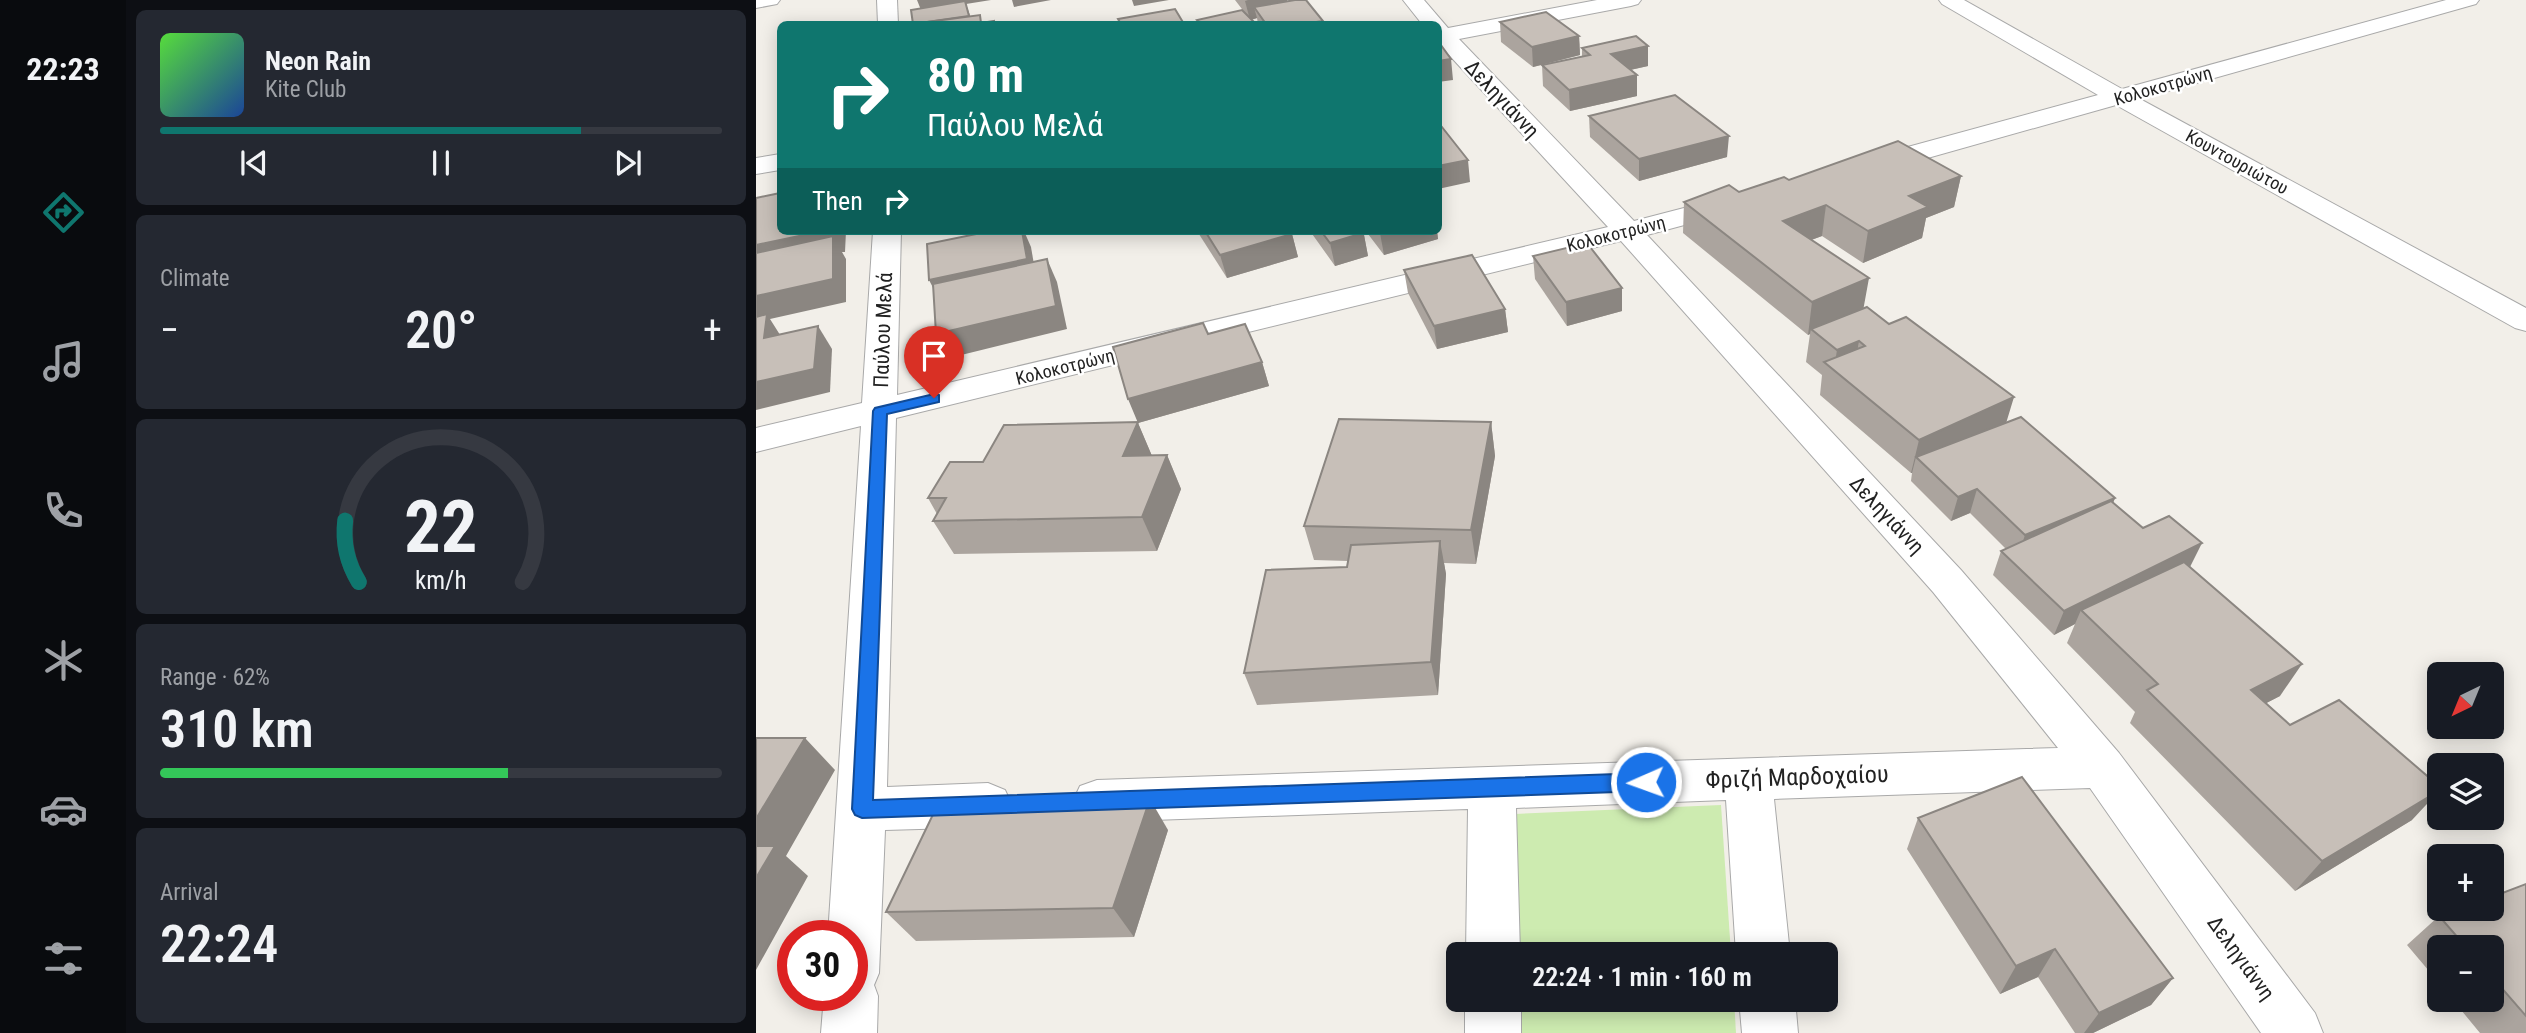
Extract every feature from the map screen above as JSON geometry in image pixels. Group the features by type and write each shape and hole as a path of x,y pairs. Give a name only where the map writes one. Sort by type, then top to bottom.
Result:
{"street":[{"path":"756,2 770,0"},
{"path":"887,0 888,21"},
{"name":"Δεληγιάννη","path":"1413,0 1430,21"},
{"path":"1442,30 1631,0"},
{"name":"Κουντουριώτου","path":"1949,0 2526,321"},
{"name":"Κολοκοτρώνη","path":"1841,174 2469,0"},
{"name":"Δεληγιάννη","path":"1442,35 1627,232 1947,581 2102,767 2295,1033"},
{"path":"756,166 777,162"},
{"name":"Κολοκοτρώνη","path":"756,440 1627,232 1761,195"},
{"name":"Παύλου Μελά","path":"855,920 887,235"},
{"name":"Φριζή Μαρδοχαίου","path":"862,809 2102,767"},
{"path":"1748,779 1762,942"},
{"path":"1492,787 1493,942"},
{"path":"849,1033 850,1011"},
{"path":"1493,1012 1493,1033"},
{"path":"1768,1012 1770,1033"}],"green space":[{"path":"1721,805 1730,942 1517,942 1515,814"},
{"path":"1518,1012 1735,1012 1736,1033 1518,1033"}],"building":[{"path":"1306,0 1323,21 1264,21 1254,7"},
{"path":"965,1 969,16 913,21 911,10"},
{"path":"1175,9 1182,21 1119,21 1118,19"},
{"path":"1242,10 1253,21 1198,21"},
{"path":"1546,12 1579,36 1532,47 1500,22"},
{"path":"980,15 981,21 935,21"},
{"path":"1636,36 1648,46 1611,54 1637,75 1569,90 1542,65 1590,55 1582,48"},
{"path":"1442,47 1451,59 1442,60"},
{"path":"1675,95 1729,136 1639,159 1589,116"},
{"path":"1442,127 1468,160 1442,165"},
{"path":"1898,141 1961,176 1909,196 1928,207 1868,231 1826,205 1783,221 1869,278 1812,302 1684,202 1729,185 1739,192 1784,177 1789,180"},
{"path":"777,194 777,235 804,235 756,245 756,198"},
{"path":"971,235 1023,235 1027,259 929,280 927,244"},
{"path":"1208,235 1289,235 1220,255"},
{"path":"1324,235 1356,235 1330,243"},
{"path":"833,236 833,279 756,296 756,253"},
{"path":"1587,243 1622,288 1566,302 1533,256"},
{"path":"1472,255 1505,309 1434,326 1404,270"},
{"path":"1047,259 1056,306 936,334 933,284"},
{"path":"1867,307 1889,324 1906,317 2014,397 1919,440 1824,362 1865,346 1859,341 1837,350 1811,329"},
{"path":"767,314 764,338 818,326 814,369 756,382 756,317"},
{"path":"1203,323 1208,334 1245,324 1262,362 1128,399 1113,347"},
{"path":"2021,417 2115,498 2025,535 1977,489 1958,497 1916,457"},
{"path":"1339,419 1491,422 1471,530 1304,526"},
{"path":"1138,422 1123,456 1167,455 1142,517 933,521 946,498 928,498 950,462 983,462 1004,425"},
{"path":"2111,501 2143,528 2169,516 2202,543 2064,611 2001,551"},
{"path":"1440,541 1431,662 1244,673 1266,570 1347,567 1351,545"},
{"path":"2184,562 2302,664 2251,690 2290,725 2339,700 2427,776 2427,798 2322,861 2147,690 2158,684 2081,610"},
{"path":"756,738 805,738 756,819"},
{"path":"2022,777 2173,978 2099,1013 2055,949 2016,966 1918,818"},
{"path":"1150,799 1113,908 886,912 939,802"},
{"path":"756,846 775,846 756,878"},
{"path":"2526,884 2526,1016 2504,991 2504,935 2456,935 2443,921 2504,921 2504,892"}],"route":[{"path":"934,398 880,411 862,809 1646,782"}]}
